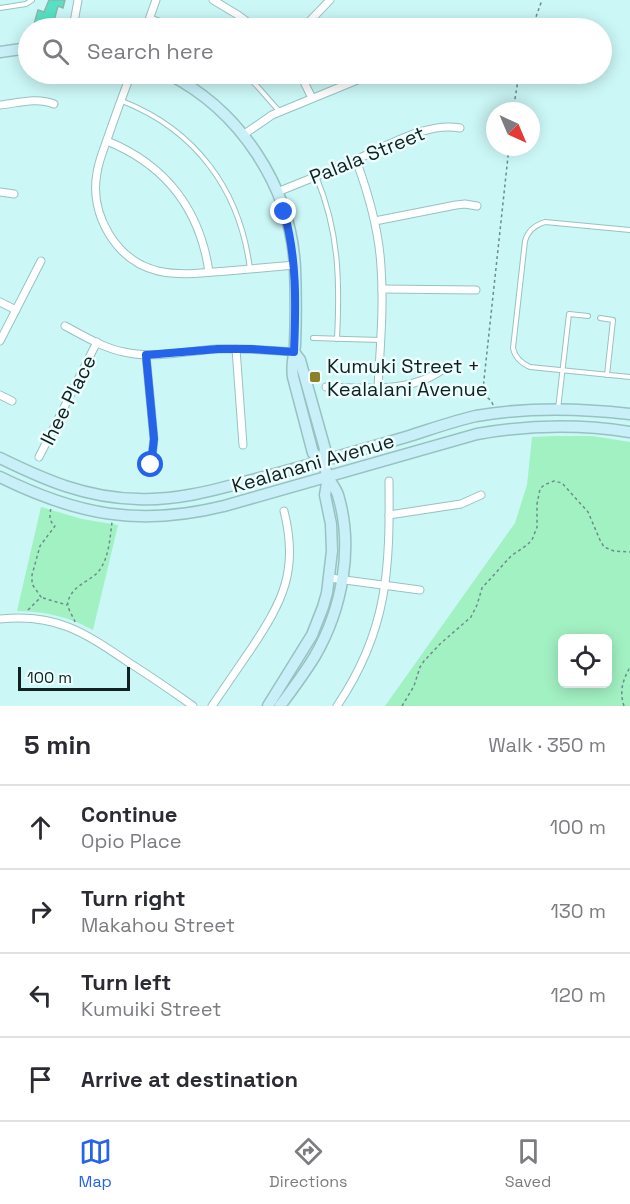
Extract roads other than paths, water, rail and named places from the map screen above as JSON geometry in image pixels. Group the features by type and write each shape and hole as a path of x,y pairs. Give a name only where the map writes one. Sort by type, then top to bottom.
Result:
{"street":[{"path":"75,18 78,0"},
{"path":"150,17 156,0"},
{"path":"213,0 240,18"},
{"path":"226,8 231,0"},
{"path":"313,18 330,0"},
{"path":"0,52 18,49"},
{"path":"127,84 97,173 96,201 101,220 116,244 138,262 155,270 173,274 295,265"},
{"path":"187,84 213,104 243,135 265,167 277,192 289,228 295,265 293,377 313,453 323,461 328,477 338,495 343,523 345,552 335,611 323,640 307,668 280,706"},
{"path":"305,84 312,98"},
{"path":"243,135 279,112 347,84"},
{"path":"0,105 35,100 54,104"},
{"name":"Palala Street","path":"277,192 401,139 435,127 460,128"},
{"path":"107,141 140,158 160,173 176,191 201,235 209,272"},
{"path":"356,160 367,188 380,254 382,289 378,388"},
{"path":"0,192 14,194"},
{"path":"375,221 456,205 477,206"},
{"path":"0,341 41,261"},
{"path":"382,289 476,290"},
{"path":"0,302 16,310"},
{"path":"65,326 122,352 146,355 218,349 294,352"},
{"name":"Ihee Place","path":"39,457 97,342"},
{"path":"236,349 243,445"},
{"path":"146,355 154,439 151,465"},
{"path":"326,387 399,387 434,375 447,366"},
{"path":"0,395 12,401"},
{"name":"Kealanani Avenue","path":"0,458 39,477 71,489 105,496 138,499 171,498 203,493 323,461 474,417 530,410 590,410 630,414"},
{"name":"Kealanani Avenue","path":"0,477 53,501 84,510 155,516 190,513 224,506 477,434 531,427 569,426 630,432"},
{"path":"268,706 312,635 323,607 330,578 332,538 325,495 328,477"},
{"path":"337,706 352,684 378,623 388,560 389,482"},
{"path":"389,515 461,504 481,495"},
{"path":"212,706 268,624 282,594 288,571 290,547 284,511"},
{"path":"330,578 420,590"},
{"path":"0,619 25,618 51,621 76,629 193,706"}],"lane":[{"path":"0,8 26,4 32,0"},
{"path":"255,84 279,112"},
{"path":"121,101 148,113 174,129 206,161 223,185 236,212 245,240 250,269"},
{"path":"316,176 329,210 337,253 339,285 337,339"},
{"path":"630,230 545,222 537,225 527,234 513,348 518,360 530,367 630,377"},
{"path":"558,410 569,314 588,316"},
{"path":"600,318 613,320 607,375"},
{"path":"313,338 380,340"}],"place":[{"name":"Kumuki Street + Kealalani Avenue","path":"315,377"}]}
